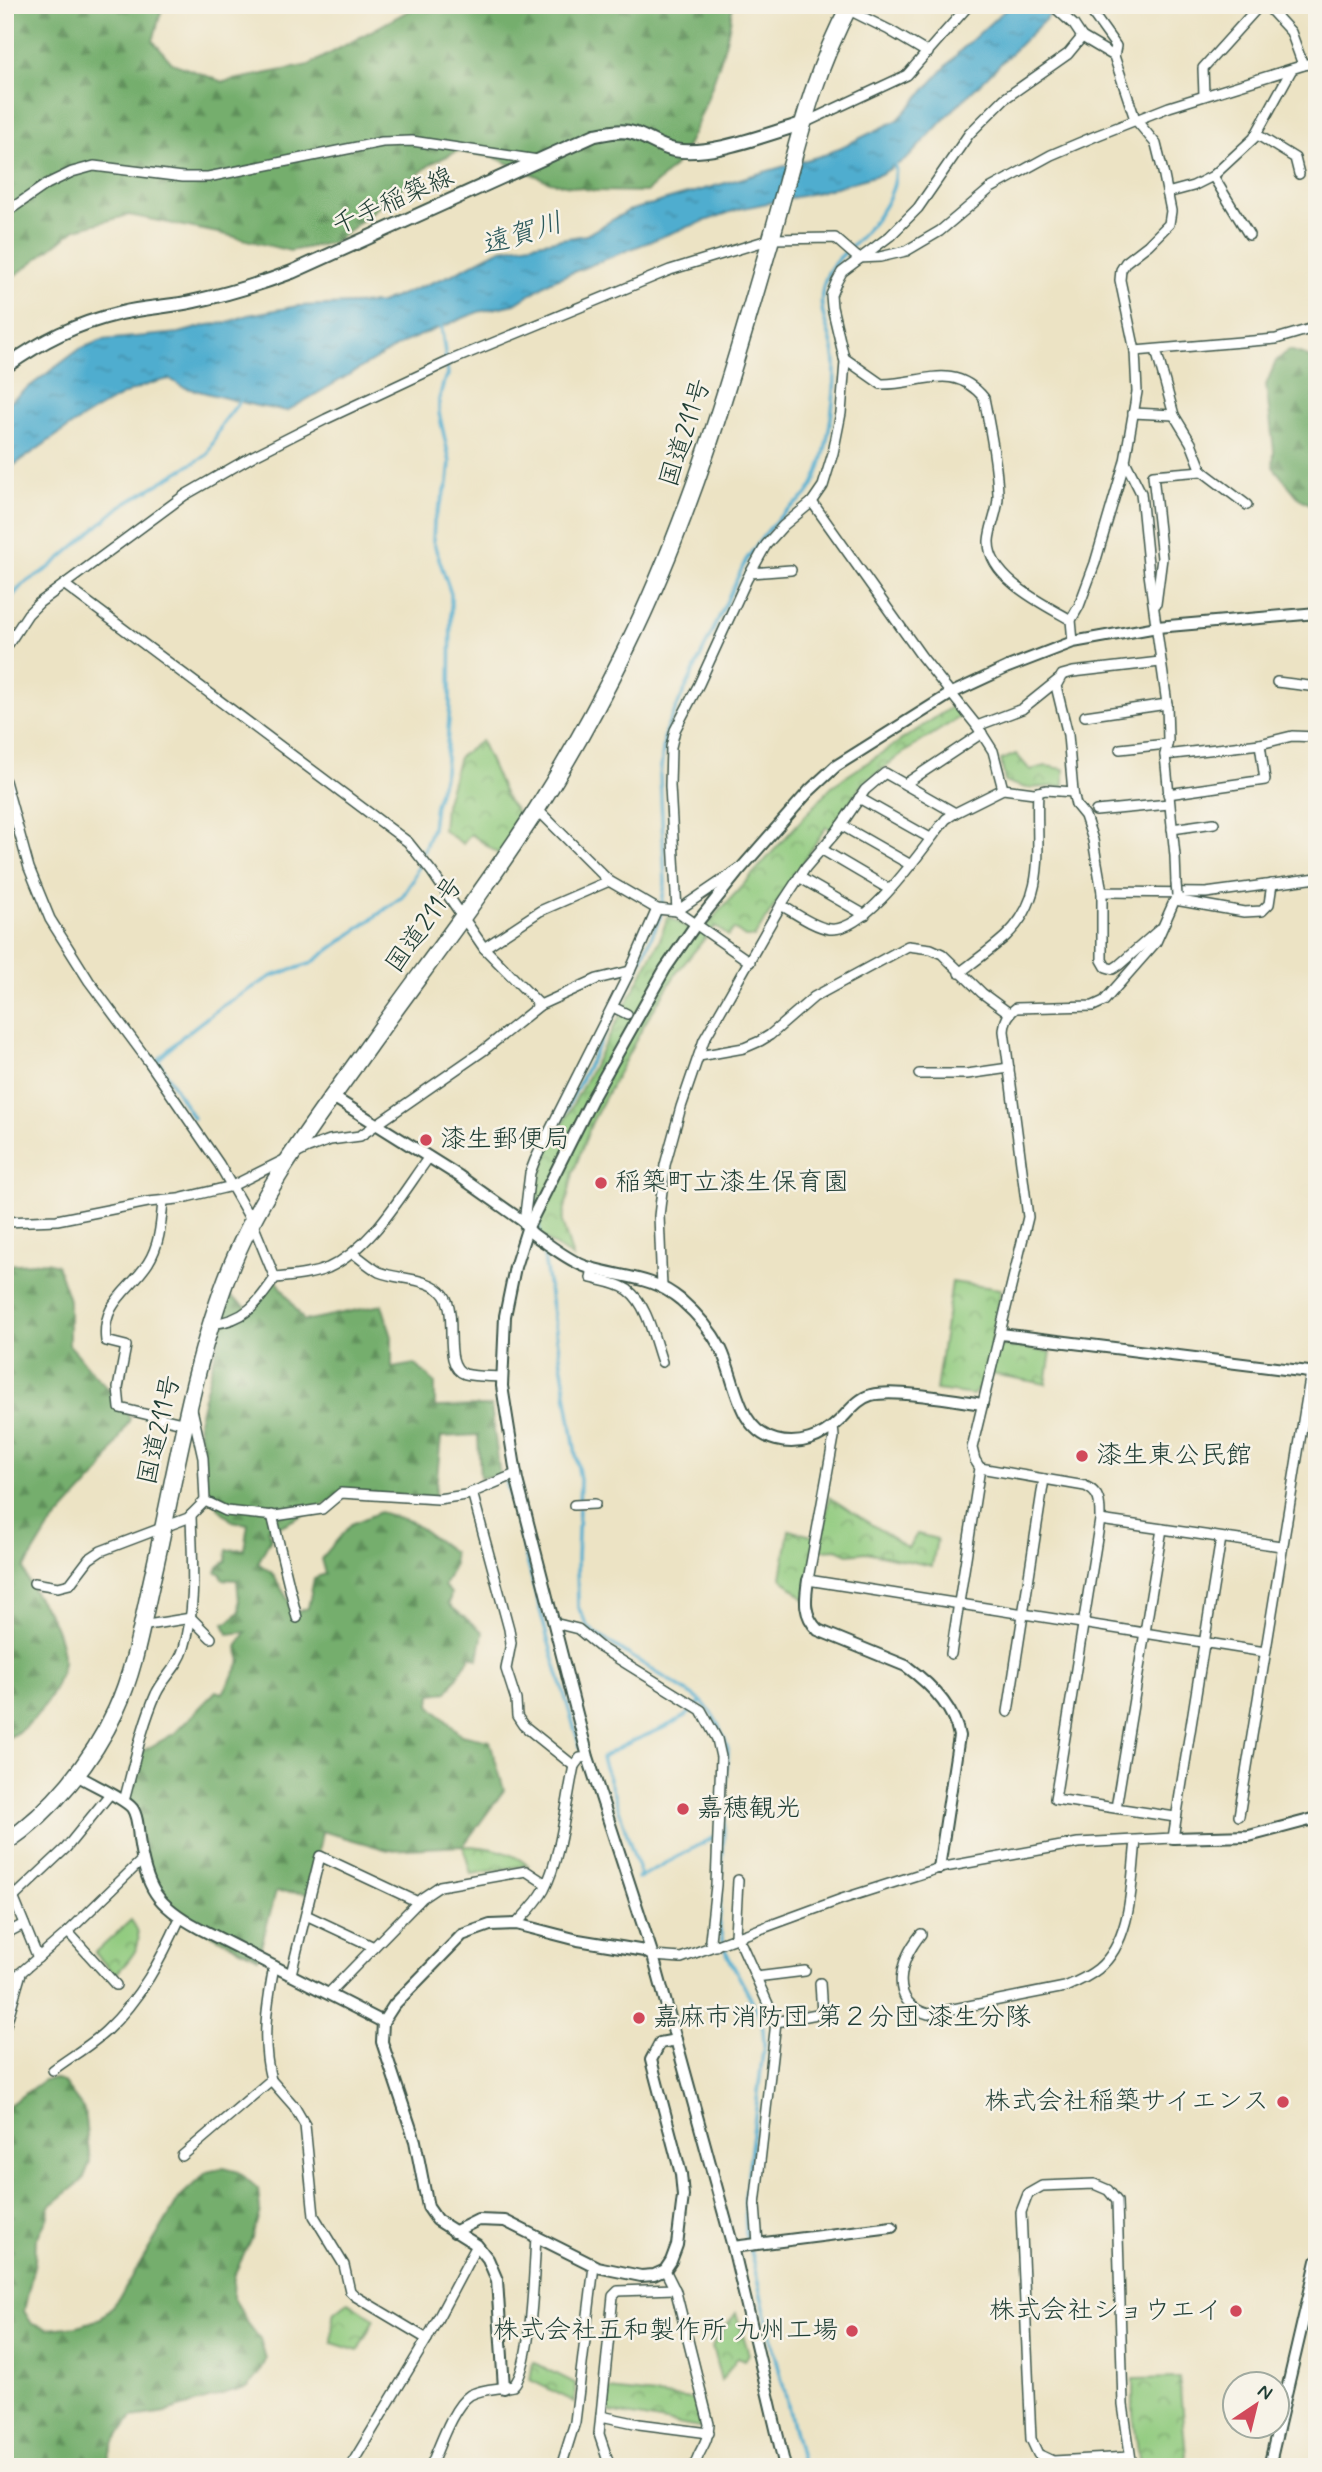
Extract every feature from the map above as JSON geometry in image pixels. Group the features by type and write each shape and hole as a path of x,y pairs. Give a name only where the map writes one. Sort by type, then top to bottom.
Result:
{"highway":[{"name":"国道211号","path":"5,1843 39,1817 76,1775 115,1713 128,1677 141,1626 202,1354 233,1264 252,1222 290,1157 537,809 595,711 666,564 702,463 773,233 802,124 845,7"}],"main road":[{"name":"千手稲築線","path":"5,367 37,344 81,325 122,313 218,296 292,272 595,135 615,131 632,132 673,150 697,150 722,146 802,124"}],"street":[{"path":"802,124 907,75 968,5"},
{"path":"1052,5 1074,25 1082,37 1114,57"},
{"path":"1204,95 1203,68 1261,5"},
{"path":"1266,5 1291,32 1303,65"},
{"path":"845,7 928,53"},
{"path":"1073,642 1071,620 1079,607 1095,563 1125,461 1137,392 1135,351 1120,280 1121,270 1126,262 1169,224 1171,211 1156,144 1135,119 1114,57 1116,46 1088,7"},
{"path":"677,911 670,786 671,747 675,730 765,545 812,502 822,486 833,453 841,413 844,358 831,307 831,295 842,272 890,236 918,208 969,134 1004,99 1068,54 1082,37"},
{"path":"5,649 28,614 39,603 185,495 326,419 454,359 609,293 773,233 835,238 858,258 880,257 906,251 940,231 991,188 1051,155 1135,119 1317,61"},
{"path":"1167,193 1193,186 1213,176 1256,134 1292,69"},
{"path":"1256,134 1295,158 1299,174"},
{"path":"5,213 47,184 72,172 94,166 183,177 208,177 382,142 412,141 540,160"},
{"path":"1213,176 1249,235"},
{"path":"1135,351 1276,339 1317,327"},
{"path":"1156,349 1174,415 1191,443 1202,471 1247,505"},
{"path":"844,358 881,384 936,376 968,383 976,388 984,398 998,495 989,537 989,549 994,563 1009,582 1071,620"},
{"path":"1133,414 1174,415"},
{"path":"951,1654 980,1468 972,1448 1028,1217 1004,1031 1009,1013 1016,1008 1027,1006 1093,1006 1104,1001 1156,942 1176,898 1165,755 1167,705 1141,493 1125,461"},
{"path":"1155,612 1162,558 1153,475 1202,471"},
{"path":"812,502 922,657 993,751 1003,789"},
{"path":"750,573 791,570"},
{"path":"65,585 408,842 484,948 540,1005"},
{"path":"525,1226 649,995 696,924 809,791 836,766 952,694 1008,667 1073,642 1157,627 1317,613"},
{"path":"905,784 979,730 1022,709 1062,675 1160,662"},
{"path":"1058,680 1056,686 1068,735 1073,792 1076,805 1085,816 1093,841 1102,892 1102,960 1106,967 1110,969 1119,965 1165,923"},
{"path":"1277,682 1317,687"},
{"path":"1085,716 1167,705"},
{"path":"1165,755 1260,744 1292,736 1317,737"},
{"path":"1120,750 1167,744"},
{"path":"1096,811 1265,780 1260,744"},
{"path":"662,1287 659,1216 665,1165 681,1107 704,1040 781,905 865,790 885,773 955,813"},
{"path":"5,781 29,868 50,919 89,981 176,1101 232,1186 252,1222 275,1278"},
{"path":"781,905 826,929 841,928 866,915 946,819 955,813 1003,789 1073,792"},
{"path":"959,973 1007,935 1030,904 1038,867 1038,792"},
{"path":"859,798 930,838"},
{"path":"537,809 609,881 657,909 677,911 750,962"},
{"path":"1172,829 1214,823"},
{"path":"841,825 909,864"},
{"path":"821,849 889,889"},
{"path":"677,911 745,864"},
{"path":"799,877 866,915"},
{"path":"1102,892 1206,893 1317,878"},
{"path":"484,948 540,911 609,881"},
{"path":"1176,898 1244,912 1262,911 1269,904 1272,884"},
{"path":"657,909 630,971 530,1173 525,1226 509,1293 502,1377 516,1474 588,1757 653,1956 733,2247 785,2467"},
{"path":"699,1056 744,1048 760,1041 771,1035 814,997 908,946 931,948 942,954 959,973 1009,1013"},
{"path":"5,1222 57,1220 232,1186 330,1140 360,1136 484,1050 540,1005 597,979 630,971"},
{"path":"617,1009 626,1014"},
{"path":"919,1074 967,1074 1009,1068"},
{"path":"333,1097 429,1157 565,1256 593,1268 641,1278 662,1287 680,1300 712,1335 722,1352 739,1402 754,1428 775,1440 794,1443 821,1435 856,1403 869,1395 885,1393 982,1404"},
{"path":"212,1324 230,1322 244,1314 258,1302 275,1278 307,1275 329,1267 353,1253 368,1239 429,1157"},
{"path":"163,1200 159,1241 148,1264 109,1310 104,1330 106,1341 126,1346 118,1388 120,1408 186,1424"},
{"path":"353,1253 381,1273 437,1289 444,1295 450,1314 452,1362 456,1368 465,1374 502,1377"},
{"path":"593,1268 591,1278 628,1290 636,1298 643,1309 662,1362"},
{"path":"1001,1334 1314,1373 1281,1546 1239,1816"},
{"path":"34,1583 65,1587 89,1559 100,1551 163,1529 191,1515 205,1501 203,1458 191,1405"},
{"path":"833,1426 834,1437 808,1580 805,1611 818,1630 906,1666 918,1674 948,1707 956,1720 959,1735 939,1868"},
{"path":"980,1468 1085,1486 1093,1489 1100,1498 1100,1520 1055,1799 1175,1817"},
{"path":"205,1501 226,1511 272,1515 322,1509 341,1493 350,1492 371,1496 404,1495 438,1499 472,1492 516,1474"},
{"path":"1008,1712 1044,1479"},
{"path":"472,1492 509,1629 511,1643 505,1667 516,1700 517,1716 574,1766"},
{"path":"574,1504 596,1504"},
{"path":"124,1801 142,1729 158,1691 183,1652 191,1618 191,1515"},
{"path":"272,1515 297,1618"},
{"path":"1100,1520 1281,1546"},
{"path":"1116,1808 1162,1529"},
{"path":"1173,1838 1221,1538"},
{"path":"808,1580 1265,1652"},
{"path":"141,1626 191,1618"},
{"path":"191,1618 211,1638"},
{"path":"554,1623 578,1629 601,1648 701,1710 717,1739 721,1757 716,1885 710,1940 716,1946"},
{"path":"516,1924 533,1907 546,1884 552,1870 574,1766 580,1758 588,1757"},
{"path":"76,1775 124,1801 132,1809 136,1817 142,1860 156,1896 180,1918 383,2022"},
{"path":"14,1897 66,1848 110,1794"},
{"path":"504,2388 497,2280 488,2259 477,2245 437,2220 428,2207 415,2141 382,2042 383,2022 394,2005 462,1935 490,1925 516,1924 578,1940 645,1951 653,1956 681,1958 842,1899 939,1868 1079,1843 1249,1836 1317,1818"},
{"path":"921,1934 912,1945 901,1978 904,1997 910,2006 928,2014 1065,1987 1086,1978 1111,1955 1120,1937 1125,1923 1136,1841"},
{"path":"291,1974 320,1856 418,1902"},
{"path":"5,1986 68,1932 142,1860"},
{"path":"329,1993 418,1902 440,1886 526,1871 546,1884"},
{"path":"5,1877 38,1958"},
{"path":"738,1880 735,1935 776,2022 755,2205 758,2243"},
{"path":"306,1915 373,1947"},
{"path":"53,2070 104,2033 123,2014 159,1964 180,1918"},
{"path":"5,1934 24,1924"},
{"path":"68,1932 116,1985"},
{"path":"274,1966 265,2015 264,2041 271,2080 294,2106 305,2124 314,2216 344,2265 350,2291 427,2339"},
{"path":"756,1977 805,1971"},
{"path":"5,2028 22,1972"},
{"path":"776,2022 822,2013 820,1983"},
{"path":"454,2232 478,2220 505,2221 594,2266 641,2276 654,2275 665,2270 677,2245 684,2196 681,2174 651,2060 660,2043 676,2040"},
{"path":"182,2156 271,2080"},
{"path":"1094,2184 1108,2190 1116,2201 1124,2405 1131,2462 1053,2461 1038,2454 1033,2447 1021,2212 1028,2194 1042,2186 1094,2184"},
{"path":"733,2247 892,2227"},
{"path":"437,2466 432,2463 453,2416 469,2396 493,2388 504,2388 517,2382 523,2370 536,2237"},
{"path":"350,2467 427,2339 477,2245"},
{"path":"1269,2467 1317,2261"},
{"path":"561,2467 575,2422 594,2266"},
{"path":"665,2270 675,2289 709,2424 709,2439 696,2459 695,2467"},
{"path":"610,2467 599,2434 613,2296 618,2291 675,2289"},
{"path":"601,2416 709,2433"}],"green space":[{"path":"5,5 163,5 153,41 172,63 223,82 309,65 419,5 732,5 720,62 694,130 674,166 646,192 596,191 550,182 494,157 458,151 432,163 335,242 290,251 129,215 76,229 16,275 5,280"},
{"path":"1289,350 1305,355 1317,364 1317,508 1299,498 1273,467 1274,451 1266,385 1276,361"},
{"path":"953,706 960,717 900,755 860,787 831,830 826,827 754,937 745,937 734,929 728,936 715,926 677,972 645,1023 592,1122 573,1173 562,1222 573,1258 541,1236 534,1202 548,1152 659,942 668,916 696,937 832,786"},
{"path":"481,741 507,800 523,819 499,854 471,834 463,844 443,830 445,805 459,757"},
{"path":"1016,754 1030,770 1046,766 1064,769 1064,786 1026,788 1005,782 1001,760"},
{"path":"47,1262 57,1265 69,1300 69,1345 114,1395 130,1419 101,1471 49,1528 24,1569 55,1626 63,1663 50,1698 43,1708 16,1734 5,1739 5,1265"},
{"path":"275,1278 304,1321 382,1305 392,1337 392,1368 415,1364 435,1383 435,1407 491,1406 500,1476 480,1478 478,1435 441,1437 435,1498 349,1492 275,1529 268,1528 271,1538 258,1563 272,1573 296,1613 308,1608 314,1578 325,1574 321,1559 351,1524 380,1512 410,1521 453,1552 454,1565 444,1586 451,1593 449,1605 483,1632 478,1659 471,1656 447,1692 431,1694 430,1705 461,1735 490,1741 504,1790 463,1846 388,1850 322,1831 311,1894 276,1891 258,1958 199,1928 156,1896 136,1817 124,1801 136,1755 175,1733 216,1691 223,1693 241,1661 237,1647 246,1632 228,1634 224,1623 229,1622 240,1611 237,1580 222,1579 221,1574 216,1572 226,1561 227,1550 244,1549 248,1524 232,1521 218,1508 206,1486 198,1421 230,1296 250,1309"},
{"path":"952,1282 1001,1289 991,1344 1051,1352 1046,1384 986,1373 973,1395 936,1390"},
{"path":"829,1497 908,1548 917,1534 937,1539 932,1566 866,1552 848,1554 837,1549 822,1550 823,1536 816,1539 806,1601 781,1578 789,1530 816,1537 823,1534"},
{"path":"463,1846 497,1850 528,1865 471,1874"},
{"path":"131,1920 138,1936 136,1950 115,1975 95,1953"},
{"path":"44,2080 63,2082 84,2110 90,2162 83,2180 50,2206 47,2219 36,2240 35,2261 24,2311 32,2324 48,2329 77,2326 101,2319 122,2294 180,2197 207,2172 224,2168 239,2172 258,2189 260,2211 252,2238 234,2275 233,2296 260,2339 266,2360 258,2376 248,2387 166,2412 132,2417 114,2442 105,2467 5,2467 5,2108"},
{"path":"348,2302 374,2319 358,2351 332,2343 333,2314"},
{"path":"736,2313 749,2354 745,2360 738,2357 721,2381 712,2346"},
{"path":"533,2362 575,2383 575,2402 530,2380"},
{"path":"1179,2378 1187,2467 1140,2467 1133,2414 1133,2379"},
{"path":"609,2390 701,2400 706,2422 699,2428 609,2412"}],"water":[{"path":"1010,5 1060,5 908,158 881,174 815,193 739,209 671,233 551,281 515,304 478,312 407,341 287,411 183,387 170,379 149,384 106,404 5,471 5,405 80,349 102,340 179,333 226,323 248,315 298,306 380,303 451,275 501,249 586,235 628,211 827,154 898,120 960,51"}],"waterway":[{"path":"555,1131 640,963 660,917 665,883 660,776 665,732 746,560 786,511 807,494 820,468 831,414 835,366 822,311 823,287 833,265 869,228 889,198 895,164"},
{"path":"193,1118 158,1060 183,1036 222,1006 272,976 310,964 402,897 413,880 432,828 435,805 445,771 450,705 451,594 433,541 434,521 448,483 450,462 439,413 439,400 448,375 441,324"},
{"path":"5,605 22,585 49,568 121,506 207,455 222,424 242,398"},
{"path":"535,1207 533,1183 549,1141"},
{"path":"537,1218 540,1234"},
{"path":"542,1245 580,1480 578,1607 587,1625 595,1633 701,1701 718,1724 728,1749 719,1926 725,1950 759,2014 764,2044 745,2198 746,2234 803,2467"},
{"path":"506,1481 580,1747"},
{"path":"641,1877 602,1758 682,1718 701,1701"},
{"path":"638,1878 716,1836"}],"place":[{"name":"漆生郵便局","path":"426,1140"},
{"name":"稲築町立漆生保育園","path":"601,1183"},
{"name":"漆生東公民館","path":"1082,1456"},
{"name":"嘉穂観光","path":"683,1809"},
{"name":"嘉麻市消防団 第２分団 漆生分隊","path":"639,2018"},
{"name":"株式会社稲築サイエンス","path":"1283,2102"},
{"name":"株式会社ショウエイ","path":"1236,2311"},
{"name":"株式会社五和製作所 九州工場","path":"852,2331"}],"water label":[{"name":"遠賀川","path":"522,235"}]}
